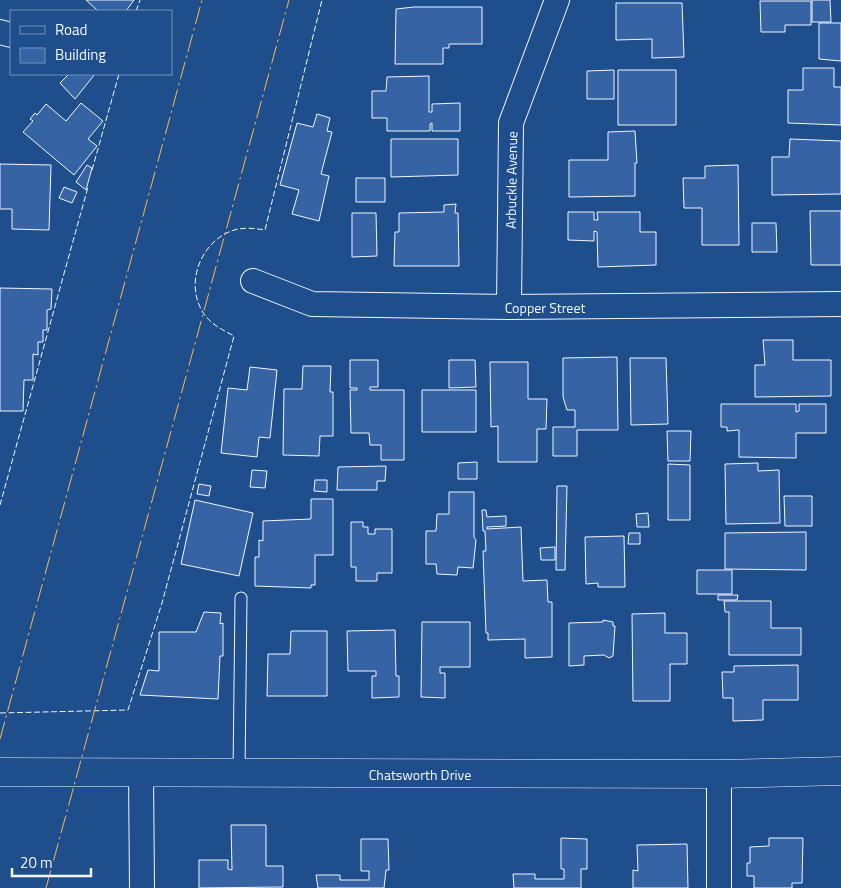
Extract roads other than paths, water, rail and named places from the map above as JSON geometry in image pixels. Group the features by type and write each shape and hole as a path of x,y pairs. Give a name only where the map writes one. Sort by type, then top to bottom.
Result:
{"main road":[{"name":"Chatsworth Drive","path":"0,772 719,774 841,771"}],"street":[{"name":"Arbuckle Avenue","path":"509,307 511,124 557,0"},
{"name":"Copper Street","path":"254,281 312,304 509,307 841,304"},
{"path":"141,772 142,888"},
{"path":"719,774 719,888"}],"lane":[{"path":"239,774 241,598"}]}
